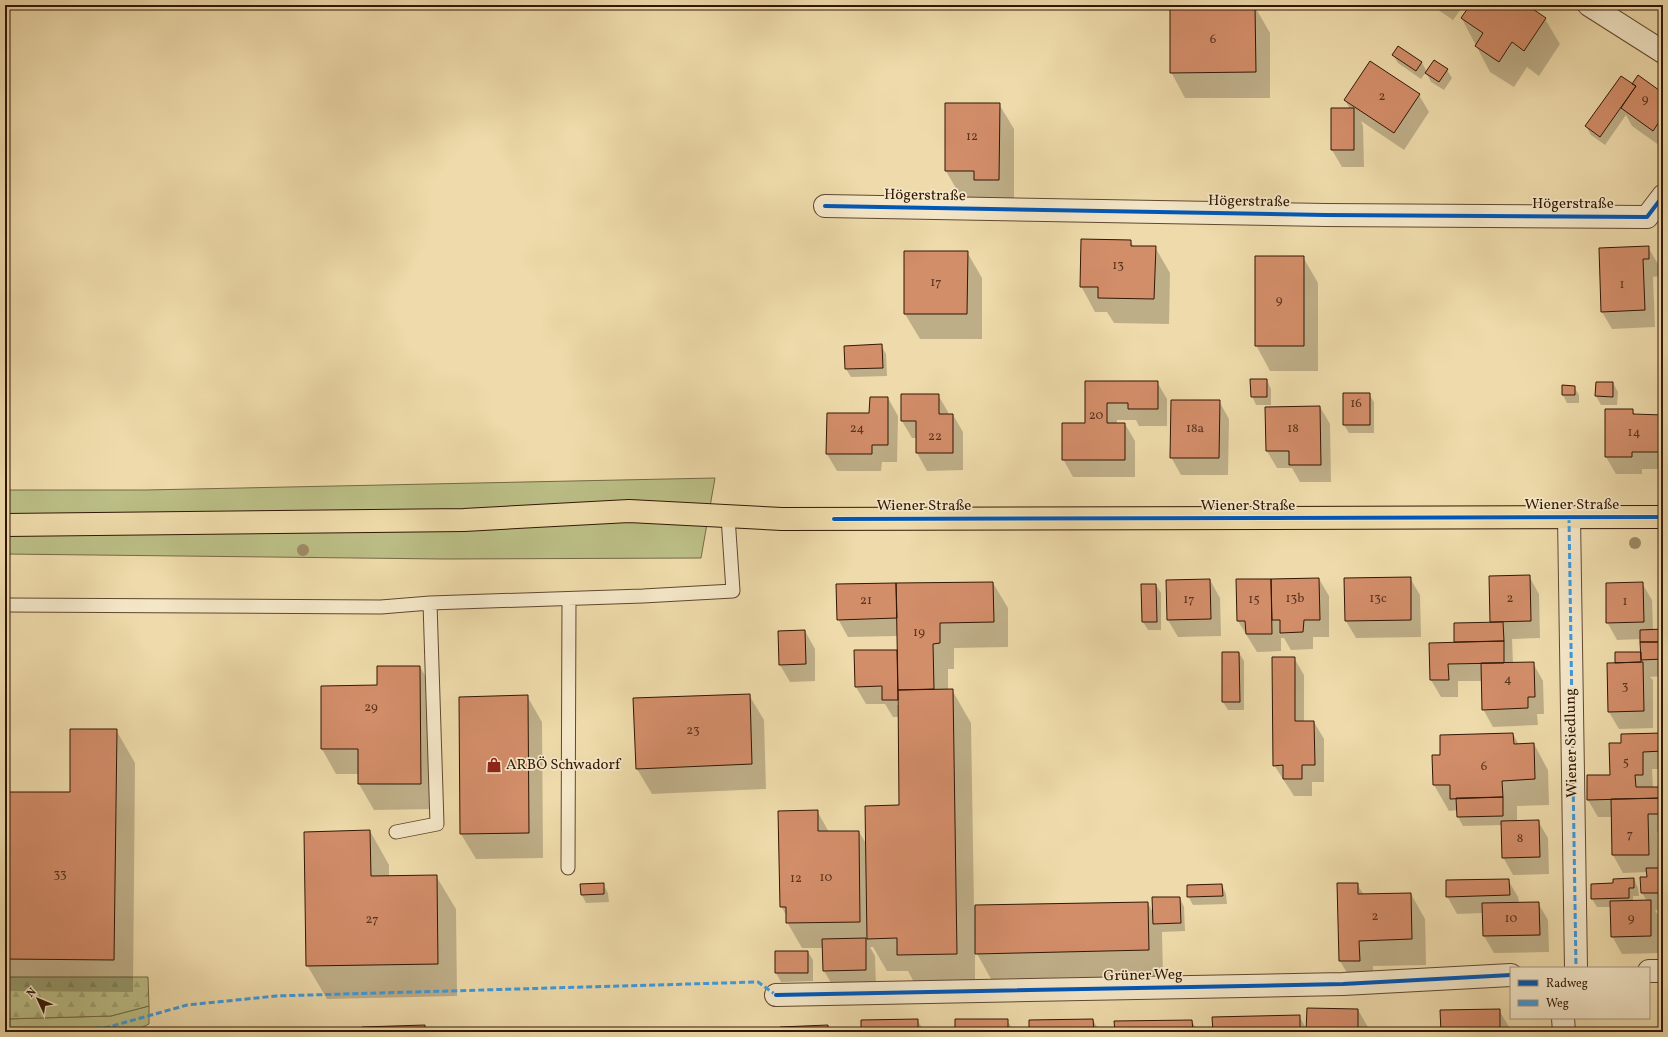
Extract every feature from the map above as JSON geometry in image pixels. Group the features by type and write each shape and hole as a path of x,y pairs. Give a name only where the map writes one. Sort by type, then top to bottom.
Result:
{"main road":[{"name":"Wiener Straße","path":"5,525 464,520 629,511 782,519 1663,517"}],"street":[{"path":"1589,5 1663,52"},
{"name":"Högerstraße","path":"825,206 1318,215 1647,217 1663,196"},
{"name":"Wiener Siedlung","path":"1569,517 1576,967"},
{"path":"1650,971 1663,971"},
{"name":"Grüner Weg","path":"776,995 1343,984 1510,974"},
{"path":"1563,1019 1564,1032"}],"lane":[{"path":"5,605 381,607 430,603 569,599 734,591 728,517"},
{"path":"568,868 569,599"},
{"path":"396,832 437,824 430,603"}],"green space":[{"path":"715,478 701,558 444,559 5,554 5,490 146,490"},
{"path":"5,977 148,977 149,1006 111,1016 5,1019"},
{"path":"149,1006 149,1024 128,1032 5,1032 5,1019 111,1016"}],"building":[{"path":"1470,5 1527,5 1546,18 1524,51 1512,42 1499,62 1475,46 1483,33 1461,18"},
{"path":"1255,6 1256,72 1170,73 1170,7"},
{"path":"1398,46 1422,62 1416,71 1392,55"},
{"path":"1434,60 1448,69 1439,82 1425,73"},
{"path":"1370,61 1420,94 1394,133 1344,100"},
{"path":"1638,75 1663,93 1663,116 1653,131 1621,108 1636,86 1632,84"},
{"path":"1621,76 1636,86 1600,137 1585,126"},
{"path":"945,103 1000,103 999,180 974,180 974,171 945,171"},
{"path":"1331,108 1354,108 1354,150 1331,150"},
{"path":"1081,239 1131,240 1131,246 1156,246 1154,299 1098,298 1098,287 1080,287"},
{"path":"1649,246 1649,259 1643,259 1645,310 1601,312 1599,248"},
{"path":"904,251 968,251 967,314 904,314"},
{"path":"1255,256 1304,256 1304,346 1255,346"},
{"path":"882,344 883,368 845,369 844,346"},
{"path":"1250,379 1267,379 1267,397 1251,397"},
{"path":"1085,381 1158,381 1158,409 1128,409 1128,403 1107,403 1107,423 1125,423 1125,460 1062,460 1062,423 1085,423"},
{"path":"1596,382 1613,382 1613,397 1595,396"},
{"path":"1562,385 1575,386 1575,395 1562,395"},
{"path":"1343,393 1370,393 1370,425 1343,425"},
{"path":"901,394 939,394 939,414 953,414 953,453 916,453 916,421 901,421"},
{"path":"870,397 888,397 888,445 872,445 872,454 826,454 827,413 869,413"},
{"path":"1171,400 1220,400 1219,458 1170,458"},
{"path":"1320,406 1321,465 1289,465 1289,451 1266,451 1265,407"},
{"path":"1605,409 1633,409 1633,414 1663,415 1663,452 1632,452 1632,457 1605,457"},
{"path":"1530,575 1531,621 1490,622 1489,576"},
{"path":"1411,577 1411,620 1345,621 1344,578"},
{"path":"1319,578 1320,620 1304,620 1303,632 1280,633 1280,620 1272,620 1271,579"},
{"path":"1210,579 1211,619 1167,620 1166,580"},
{"path":"1236,579 1271,579 1272,634 1246,634 1245,621 1237,621"},
{"path":"993,582 994,622 940,623 940,643 933,644 934,689 898,690 896,583"},
{"path":"1643,582 1644,622 1606,623 1606,583"},
{"path":"896,583 897,618 837,620 836,584"},
{"path":"1141,584 1156,584 1157,622 1142,622"},
{"path":"1503,622 1504,641 1454,642 1454,623"},
{"path":"1663,629 1663,642 1640,642 1640,630"},
{"path":"805,630 806,664 779,665 778,631"},
{"path":"1504,641 1504,663 1448,664 1449,680 1430,680 1429,643"},
{"path":"1640,642 1663,642 1663,659 1641,660"},
{"path":"854,650 897,650 898,700 882,700 882,686 855,687"},
{"path":"1222,652 1239,652 1240,702 1222,702"},
{"path":"1615,652 1641,652 1641,662 1615,663"},
{"path":"1272,657 1295,657 1295,721 1314,721 1315,765 1302,765 1302,779 1283,779 1283,765 1273,766"},
{"path":"1534,662 1535,697 1528,697 1528,708 1482,710 1481,663"},
{"path":"1643,662 1644,711 1608,712 1607,663"},
{"path":"377,666 420,666 421,784 358,784 358,749 321,749 321,686 377,685"},
{"path":"953,689 957,954 897,955 897,938 867,939 865,806 899,805 898,690"},
{"path":"750,694 752,764 636,769 633,698"},
{"name":"ARBÖ Schwadorf","path":"528,695 529,833 460,834 459,697"},
{"path":"70,729 117,729 114,960 5,959 5,792 70,792"},
{"path":"1513,733 1514,744 1534,743 1535,779 1502,781 1503,797 1450,799 1450,785 1433,785 1432,755 1440,755 1440,735"},
{"path":"1663,733 1663,751 1643,752 1643,775 1635,775 1636,787 1663,787 1663,798 1587,800 1587,775 1610,775 1609,743 1621,743 1621,734"},
{"path":"1503,797 1503,816 1457,817 1456,798"},
{"path":"1663,798 1663,814 1648,814 1649,855 1612,855 1611,799"},
{"path":"818,810 818,831 859,831 860,922 786,923 786,907 780,907 778,811"},
{"path":"1539,820 1540,857 1502,858 1501,821"},
{"path":"370,830 371,876 437,875 438,964 306,966 304,832"},
{"path":"1646,868 1663,868 1663,893 1641,893 1640,877 1647,877"},
{"path":"1634,878 1634,888 1629,888 1629,898 1591,899 1591,884 1613,883 1613,879"},
{"path":"1509,879 1510,895 1446,897 1446,880"},
{"path":"604,883 604,894 581,895 580,884"},
{"path":"1337,883 1358,883 1358,894 1411,893 1412,939 1359,941 1360,961 1339,961"},
{"path":"1222,884 1223,896 1187,897 1187,885"},
{"path":"1152,897 1180,897 1181,923 1153,924"},
{"path":"1651,900 1651,936 1611,937 1610,901"},
{"path":"1148,902 1149,950 975,954 975,905"},
{"path":"1539,902 1540,935 1483,936 1482,903"},
{"path":"866,938 866,970 823,971 822,939"},
{"path":"775,951 808,951 808,973 775,973"},
{"path":"1307,1008 1358,1009 1358,1032 1306,1032"},
{"path":"1500,1009 1500,1032 1441,1032 1440,1010"},
{"path":"1300,1015 1300,1032 1213,1032 1212,1017"},
{"path":"918,1019 918,1032 861,1032 861,1020"},
{"path":"955,1019 1008,1019 1008,1032 955,1032"},
{"path":"1093,1019 1094,1032 1029,1032 1029,1020"},
{"path":"1192,1020 1193,1032 1115,1032 1114,1021"},
{"path":"425,1025 425,1032 362,1032 362,1027"},
{"path":"828,1025 828,1032 780,1032 780,1027"}],"marked path":[{"path":"1569,517 1576,967"},
{"path":"5,1031 105,1028 187,1005 276,996 758,982 776,995 779,995"}],"cycle path":[{"path":"825,206 1326,215 1647,217 1663,196"},
{"path":"834,519 1663,517"},
{"path":"776,995 1343,984 1510,975"}],"place":[{"name":"ARBÖ Schwadorf","path":"494,765"}]}
